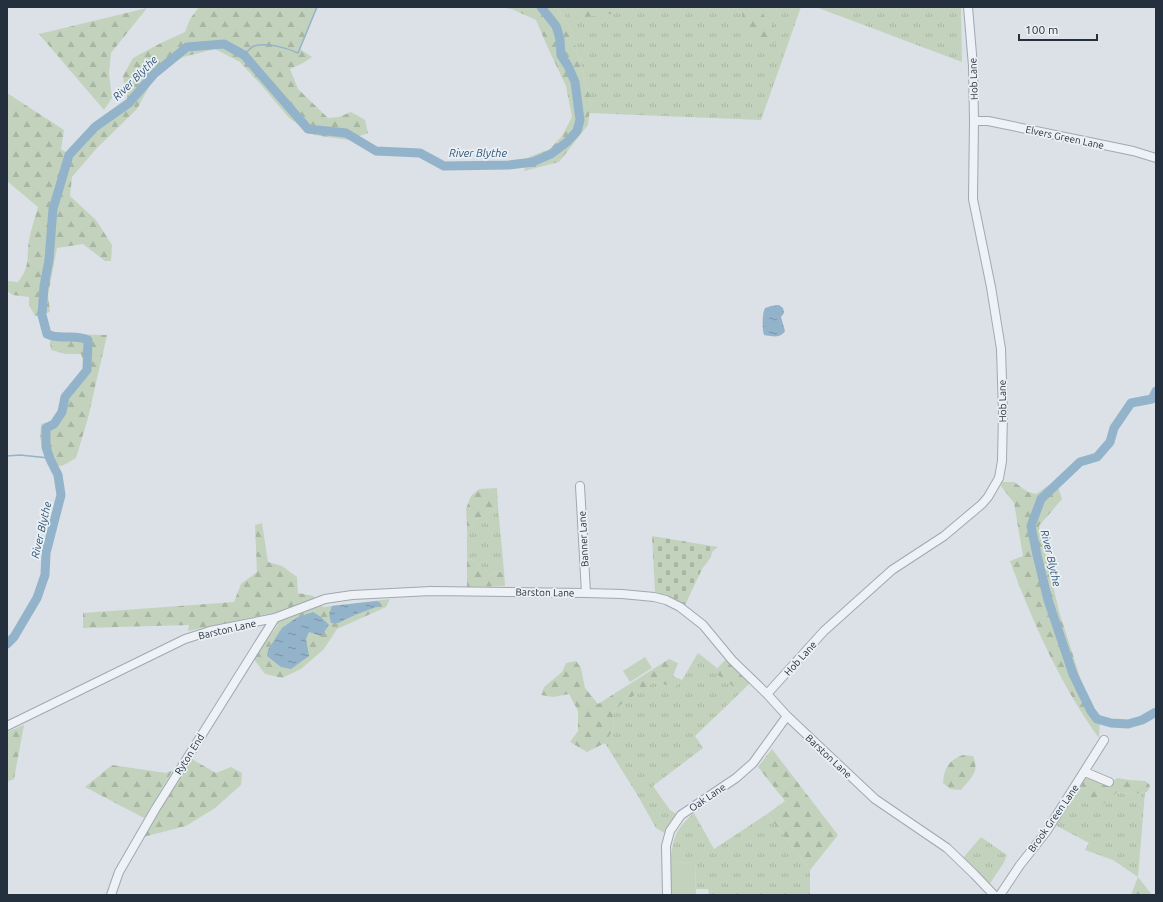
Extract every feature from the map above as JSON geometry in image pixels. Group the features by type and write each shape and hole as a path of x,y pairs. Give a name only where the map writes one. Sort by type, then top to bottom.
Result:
{"street":[{"name":"Hob Lane","path":"768,694 824,631 892,570 944,536 982,504 999,478 1002,461 1003,429 1001,349 991,287 973,199 973,66 968,7"},
{"name":"Elvers Green Lane","path":"974,121 988,121 1003,124 1133,151 1156,158"},
{"name":"Banner Lane","path":"580,486 586,593"},
{"name":"Barston Lane","path":"7,726 185,639 210,631 275,618 326,598 352,595 380,595 431,591 586,593 654,597 666,600 680,607 703,625 732,660 768,694 787,716 875,799 947,848 994,895"},
{"name":"Ryton End","path":"111,895 119,872 156,808 275,618"},
{"name":"Oak Lane","path":"667,895 666,846 670,831 681,815 736,778 753,763 787,716"},
{"name":"Brook Green Lane","path":"1000,895 1020,865 1046,832 1104,740"},
{"path":"1085,772 1109,782"}],"green space":[{"path":"199,7 317,7 300,49 312,57 290,69 298,89 328,118 339,117 351,112 365,120 368,133 349,140 314,135 289,118 240,62 215,49 183,57 156,74 137,109 96,149 72,177 70,196 96,220 112,245 111,261 105,261 83,244 57,248 48,295 50,312 35,316 29,305 29,297 13,295 7,291 7,281 18,282 25,271 30,236 38,207 7,181 7,93 64,130 61,149 72,156 126,100 130,86 124,85 123,76 133,58 185,32 190,19"},
{"path":"503,7 557,7 571,30 591,101 588,125 559,162 524,171 529,157 550,149 562,136 572,117 566,86 536,20 514,10"},
{"path":"557,7 801,7 761,120 589,113 591,101 571,30"},
{"path":"566,7 662,7 571,19"},
{"path":"743,7 763,7 761,13 782,34 777,43 755,36 741,27"},
{"path":"816,7 961,7 962,62"},
{"path":"147,8 111,53 109,74 112,98 104,110 39,34"},
{"path":"54,334 107,335 88,418 76,458 62,466 48,465 40,438 41,424 61,418 66,407 65,397 87,370 81,354 66,354 51,350 50,342"},
{"path":"1002,482 1014,482 1028,492 1036,494 1049,485 1057,483 1062,499 1039,526 1059,611 1092,715 1100,719 1099,738 1072,697 1048,652 1010,561 1023,556 1014,503 1001,486"},
{"path":"497,488 498,507 476,520 471,526 467,526 466,509 471,496 479,489"},
{"path":"498,507 504,571 494,573 489,576 483,576 473,560 467,559 467,526 471,526 476,520"},
{"path":"262,523 268,562 282,566 297,577 298,593 314,596 314,598 323,607 390,599 386,607 337,629 324,649 301,669 282,678 265,674 253,658 278,625 268,614 188,631 189,625 83,628 83,613 234,602 241,584 257,572 255,525"},
{"path":"652,536 718,547 712,552 711,557 702,569 685,605 655,592"},
{"path":"467,559 476,562 484,576 489,576 494,573 504,571 505,586 467,587"},
{"path":"698,653 717,668 715,672 741,692 695,736 703,748 653,786 670,810 678,815 666,834 656,828 605,743 614,728 613,713 620,704 654,682 674,687 682,680"},
{"path":"645,657 652,668 630,682 623,671"},
{"path":"669,659 678,663 673,676 682,680 674,687 654,682 621,704 613,713 614,728 605,743 587,752 570,742 578,731 578,711 569,694 553,697 541,695 544,687 562,672 566,663 576,661 581,668 585,688 598,704"},
{"path":"726,659 751,682 741,692 714,672"},
{"path":"24,725 14,779 7,782 7,732"},
{"path":"772,749 838,835 810,870 767,814 785,801 758,767"},
{"path":"963,755 973,756 975,771 961,790 950,789 943,783 946,769 954,759"},
{"path":"190,758 216,773 231,767 242,773 241,785 215,808 186,826 143,837"},
{"path":"112,765 166,773 173,770 144,818 85,787"},
{"path":"1087,774 1110,784 1118,778 1145,781 1150,787 1147,792 1130,794 1117,792 1101,806 1082,801 1083,793 1081,786"},
{"path":"1081,786 1083,793 1117,792 1130,794 1145,792 1138,877 1113,860 1085,850 1089,843 1055,825"},
{"path":"694,813 714,849 767,814 810,870 810,895 709,895 708,889 696,889 695,862 670,863 676,835 682,825"},
{"path":"981,837 1007,855 1003,864 989,885 963,858"},
{"path":"695,862 696,895 671,895 670,863"},
{"path":"1138,877 1152,895 1131,895"}],"water":[{"path":"779,305 783,308 784,313 781,317 785,331 783,334 778,336 764,335 763,314 765,308"},
{"path":"377,601 382,605 338,623 331,623 329,614 332,606"},
{"path":"313,612 329,625 321,636 309,632 306,639 309,656 291,669 281,667 267,656 268,650 282,628 296,618"}],"waterway":[{"path":"244,55 254,46 259,45 271,45 298,53 317,7"},
{"name":"River Blythe","path":"7,644 14,637 37,598 45,575 46,553 61,495 58,475 46,447 46,428 54,424 62,412 65,397 87,370 88,340 78,337 57,337 47,334 42,315 44,286 49,260 53,209 69,155 95,127 129,103 154,74 187,47 224,44 244,55 308,129 346,133 376,151 420,153 444,166 509,165 533,162 551,154 567,142 577,131 580,120 575,82 561,55 560,40 556,26 541,7"},
{"name":"River Blythe","path":"1156,391 1152,399 1131,403 1114,428 1110,442 1097,457 1080,462 1041,499 1031,526 1048,600 1073,674 1091,711 1097,719 1111,723 1128,724 1142,720 1156,712"},
{"path":"7,456 20,455 49,458"}]}
